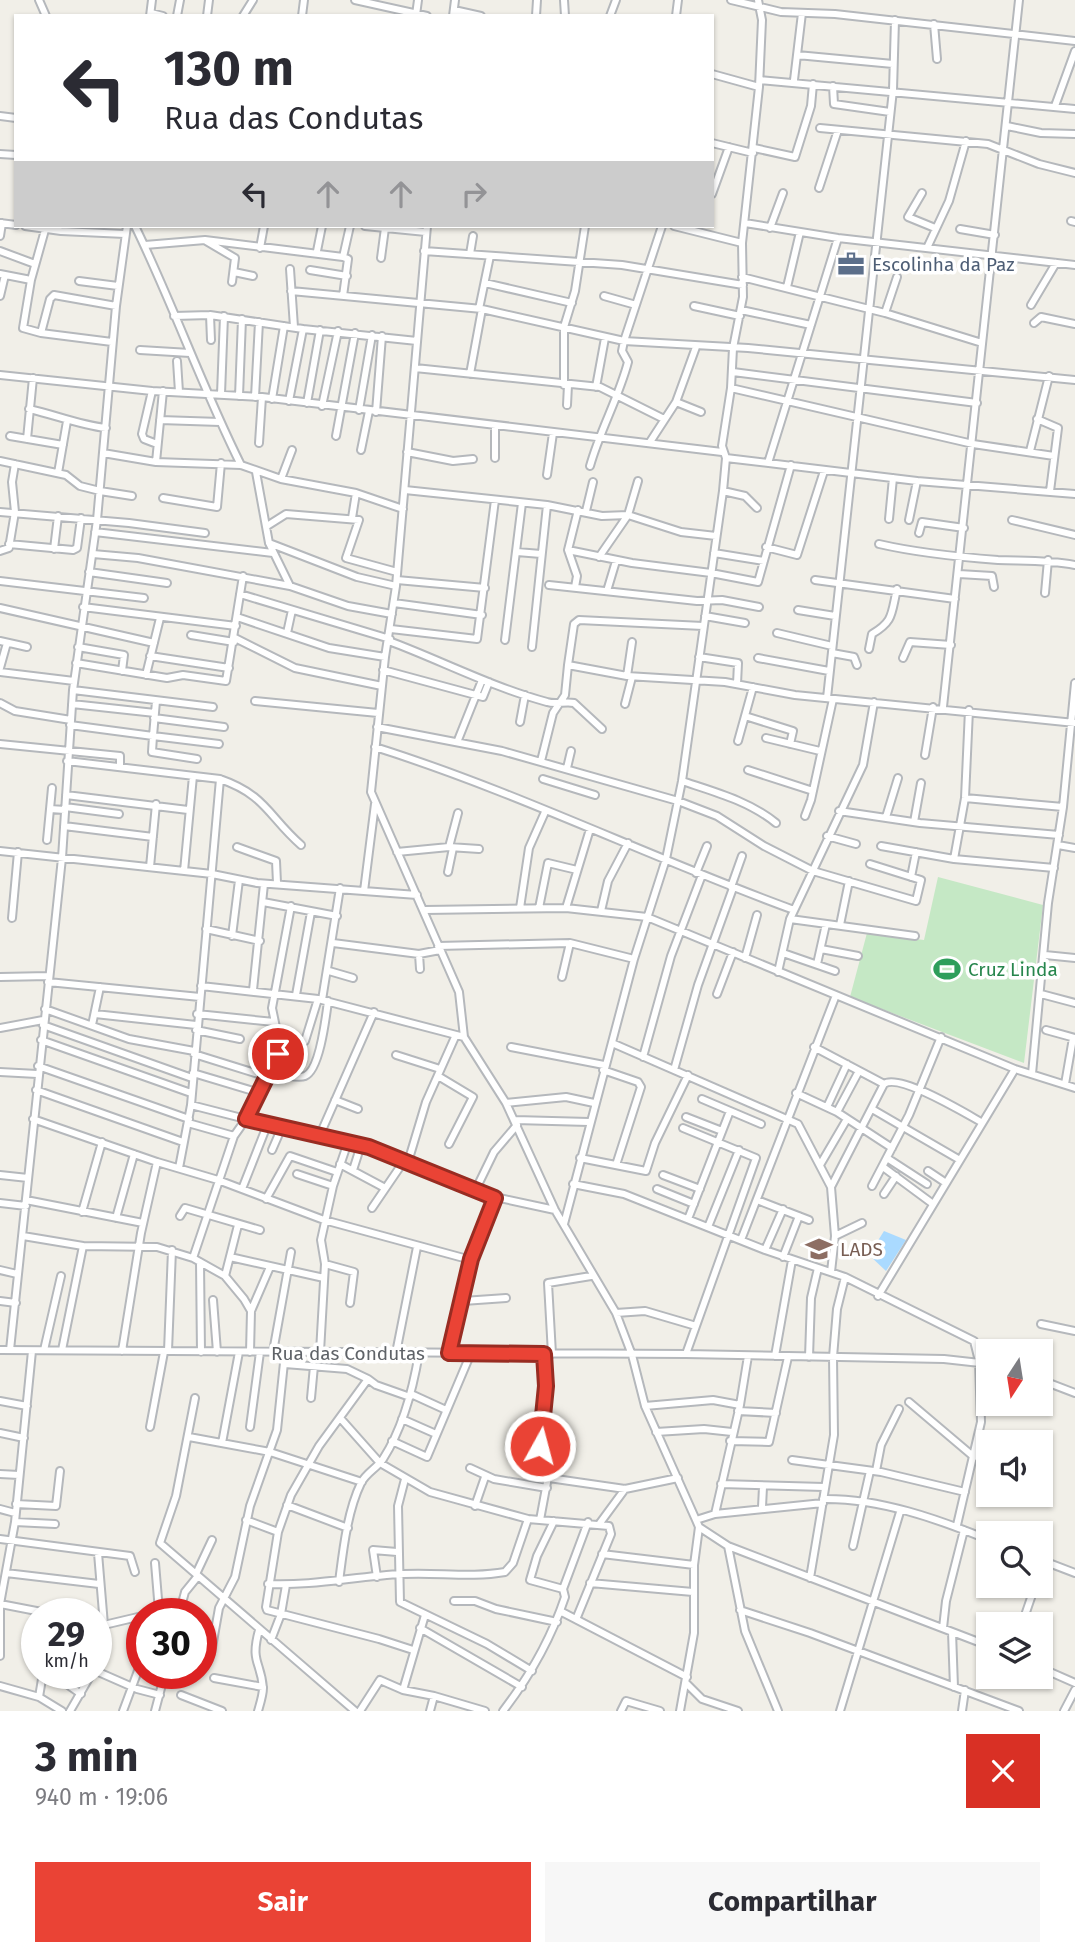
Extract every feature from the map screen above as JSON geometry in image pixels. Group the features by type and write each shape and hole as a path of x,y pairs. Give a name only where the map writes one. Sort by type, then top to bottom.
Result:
{"street":[{"path":"150,14 152,0"},
{"path":"355,0 412,14"},
{"path":"453,13 455,0"},
{"path":"731,0 761,8 802,13 895,20 1075,41"},
{"path":"564,1224 634,959 666,859 682,781 723,491 733,348 741,313 742,243 759,84 761,8 758,0"},
{"path":"943,707 1019,0"},
{"path":"794,80 802,13"},
{"path":"804,816 813,791 830,698 835,616 859,418 868,308 893,90 895,20"},
{"path":"934,24 937,59"},
{"path":"1055,106 1075,51"},
{"path":"797,55 893,64"},
{"path":"714,74 759,84 794,80 833,86 1075,108"},
{"path":"714,143 794,158 811,106 813,84"},
{"path":"833,86 834,104 890,112"},
{"path":"1007,126 1041,133 1075,134"},
{"path":"820,128 966,141 1003,148 1031,161 1075,173"},
{"path":"819,188 838,130"},
{"path":"927,248 949,201 966,141"},
{"path":"714,188 729,147"},
{"path":"770,228 783,193"},
{"path":"922,193 908,217 935,228"},
{"path":"0,236 1,223"},
{"path":"745,223 875,243 1075,265"},
{"path":"10,1350 61,858 73,690 97,520 112,342 126,230 36,228"},
{"path":"136,228 241,465"},
{"path":"260,248 264,228"},
{"path":"317,251 322,228"},
{"path":"343,257 350,228"},
{"path":"381,258 385,228"},
{"path":"406,228 427,229 397,579 391,629 384,657 371,792 425,910 458,992 464,1037 506,1102 555,1210 591,1276 616,1313 632,1355 645,1406 698,1524 693,1592 694,1633 680,1711"},
{"path":"567,405 564,327 572,303 585,228"},
{"path":"590,466 598,437 628,362 622,351 624,341 661,228"},
{"path":"703,229 742,243"},
{"path":"960,229 995,235"},
{"path":"45,230 21,325 41,333 112,342"},
{"path":"787,287 800,232"},
{"path":"470,254 473,236"},
{"path":"768,463 838,238"},
{"path":"145,245 205,240 260,248 317,251 343,257 348,259 343,296"},
{"path":"205,240 233,256 232,282"},
{"path":"0,251 35,264"},
{"path":"424,251 580,261 743,285"},
{"path":"470,374 490,256"},
{"path":"1031,305 1056,263"},
{"path":"290,269 294,327"},
{"path":"310,270 346,276"},
{"path":"234,272 253,276"},
{"path":"0,296 2,275 31,280"},
{"path":"742,277 868,308 982,343"},
{"path":"886,313 897,277"},
{"path":"79,281 118,286"},
{"path":"485,283 572,303"},
{"path":"291,291 481,309 624,341 733,348 1075,380"},
{"path":"41,333 50,299 54,295 116,306"},
{"path":"604,296 622,298 636,305"},
{"path":"694,306 811,325"},
{"path":"210,315 211,340"},
{"path":"174,316 224,316 303,329 417,341"},
{"path":"221,394 224,316"},
{"path":"1034,323 1041,317 1075,324"},
{"path":"239,396 242,318"},
{"path":"259,322 259,443"},
{"path":"272,399 285,326"},
{"path":"289,401 303,329"},
{"path":"307,403 320,330"},
{"path":"322,406 338,331"},
{"path":"336,436 355,333"},
{"path":"359,410 372,335"},
{"path":"361,450 372,411 382,336"},
{"path":"596,387 605,338"},
{"path":"650,442 676,402 696,347"},
{"path":"140,350 190,352"},
{"path":"177,361 179,392"},
{"path":"415,368 596,387 617,394 664,419"},
{"path":"733,372 977,402"},
{"path":"0,374 152,391 258,397 553,433 650,442 824,471 1075,494"},
{"path":"1030,451 1049,376"},
{"path":"27,439 33,378"},
{"path":"731,388 973,444 1055,456"},
{"path":"152,391 142,437 157,444"},
{"path":"156,462 163,391"},
{"path":"676,402 701,412"},
{"path":"29,410 106,428"},
{"path":"1037,419 1057,426 1050,491"},
{"path":"160,420 220,422"},
{"path":"58,473 67,421"},
{"path":"495,426 495,458"},
{"path":"547,475 553,433"},
{"path":"10,436 63,445"},
{"path":"281,479 292,450"},
{"path":"407,452 453,461 473,459"},
{"path":"103,453 156,462 241,465 281,479 356,493 403,509"},
{"path":"0,461 70,476 80,486 132,496"},
{"path":"163,498 217,507 221,463"},
{"path":"0,551 8,550 15,512 12,482 15,464"},
{"path":"568,550 616,561 758,582 791,465"},
{"path":"766,547 797,555 824,471"},
{"path":"256,472 269,543 290,586"},
{"path":"889,519 893,478"},
{"path":"599,557 628,515 638,481"},
{"path":"909,520 917,481"},
{"path":"575,587 577,576 568,550 593,482"},
{"path":"405,490 547,505 602,516 628,515 681,532 716,537"},
{"path":"723,491 745,496 757,508"},
{"path":"352,517 356,493"},
{"path":"391,629 476,640 482,615 495,500"},
{"path":"505,640 522,503"},
{"path":"532,647 547,505"},
{"path":"0,512 80,518 205,533"},
{"path":"267,526 286,513 352,517 360,522 346,558 397,579"},
{"path":"54,549 58,516"},
{"path":"9,544 75,549 80,518"},
{"path":"1012,520 1075,535"},
{"path":"919,533 922,522 964,528"},
{"path":"95,532 273,553"},
{"path":"269,543 357,577 485,588"},
{"path":"879,544 961,557 1048,560 1075,565"},
{"path":"517,552 541,554"},
{"path":"714,553 764,561"},
{"path":"93,554 243,576 290,586 348,607 392,614"},
{"path":"1045,593 1048,560"},
{"path":"607,591 616,561"},
{"path":"89,572 167,583"},
{"path":"959,574 992,576 994,587"},
{"path":"76,663 146,676 167,678 189,675 226,681 243,576"},
{"path":"815,580 840,581 955,599"},
{"path":"0,581 145,598"},
{"path":"549,585 759,607"},
{"path":"869,649 872,634 884,629 889,621 897,589"},
{"path":"240,594 389,640 471,677 549,703 562,702 580,707 602,729"},
{"path":"394,603 482,615"},
{"path":"83,607 236,626"},
{"path":"0,608 154,643"},
{"path":"287,634 292,610"},
{"path":"798,610 835,616"},
{"path":"705,616 745,623"},
{"path":"237,617 329,648 384,657"},
{"path":"146,676 160,618"},
{"path":"541,761 553,713 562,702 574,624 579,620 703,626"},
{"path":"778,633 854,657 857,665"},
{"path":"191,635 234,640 295,668 382,686"},
{"path":"27,647 3,642 0,670 74,681"},
{"path":"625,704 632,642"},
{"path":"903,659 910,642 951,645"},
{"path":"78,647 124,654 122,671"},
{"path":"150,656 229,668"},
{"path":"699,657 738,663 737,684"},
{"path":"758,658 830,671"},
{"path":"568,665 629,676 697,679 830,698 943,707 1073,722"},
{"path":"383,670 485,696 485,681"},
{"path":"465,690 471,677"},
{"path":"1032,1074 1073,722 1075,683"},
{"path":"738,741 753,687"},
{"path":"73,690 214,707"},
{"path":"458,740 475,694"},
{"path":"520,722 525,695"},
{"path":"156,701 152,752 197,759"},
{"path":"255,701 378,713"},
{"path":"778,972 790,919 827,836 863,765 874,702"},
{"path":"0,703 15,711 70,723 219,744"},
{"path":"72,704 224,727"},
{"path":"925,755 933,707"},
{"path":"954,859 965,798 969,710"},
{"path":"745,716 793,731 790,744"},
{"path":"377,727 458,740 678,801 717,816 764,846 813,871 915,902 921,880 870,864"},
{"path":"766,738 820,751"},
{"path":"0,744 120,756 120,767"},
{"path":"375,747 483,784 732,888 794,910"},
{"path":"567,785 571,751"},
{"path":"67,761 220,779 252,792 301,845"},
{"path":"748,770 813,791"},
{"path":"184,871 192,776"},
{"path":"886,817 898,778"},
{"path":"179,1168 191,1105 220,779"},
{"path":"542,779 595,795"},
{"path":"682,781 757,809 776,823"},
{"path":"914,822 921,783"},
{"path":"47,840 52,788"},
{"path":"66,795 188,810"},
{"path":"965,798 1063,807"},
{"path":"364,891 375,802"},
{"path":"150,867 156,804"},
{"path":"50,809 119,814"},
{"path":"839,811 914,822 1059,835"},
{"path":"520,908 529,848 545,812"},
{"path":"448,872 458,813"},
{"path":"64,826 153,837"},
{"path":"566,908 590,829"},
{"path":"827,836 856,844"},
{"path":"601,911 608,881 628,843"},
{"path":"1058,845 1075,848"},
{"path":"643,1057 707,846"},
{"path":"881,846 954,859 1054,868"},
{"path":"237,847 276,861 277,883"},
{"path":"397,852 479,849"},
{"path":"0,850 212,874 264,884 417,895"},
{"path":"12,918 18,852"},
{"path":"911,877 916,852"},
{"path":"674,1070 712,944 743,856"},
{"path":"539,908 549,862 577,870"},
{"path":"232,936 239,880"},
{"path":"840,925 849,881"},
{"path":"253,990 264,884"},
{"path":"44,1009 129,1039 270,1074 304,1076 309,1073 320,1048 323,1000 334,943 340,888"},
{"path":"263,902 337,916"},
{"path":"193,1258 234,1136 270,1074 278,1047 272,1008 291,906"},
{"path":"425,910 566,908 647,916 1015,1069 1075,1088"},
{"path":"296,995 311,912"},
{"path":"745,958 757,915"},
{"path":"790,919 915,936"},
{"path":"817,964 827,924"},
{"path":"206,929 260,941"},
{"path":"334,943 419,954 439,948 570,943 634,959"},
{"path":"562,977 570,943"},
{"path":"821,949 858,957"},
{"path":"717,994 733,952"},
{"path":"783,953 835,971"},
{"path":"419,954 420,969"},
{"path":"1045,955 1075,958"},
{"path":"329,971 353,978"},
{"path":"0,977 48,979 200,997"},
{"path":"201,986 323,1000 374,1012 455,1037 464,1037"},
{"path":"92,1024 100,987"},
{"path":"1041,994 1075,1003"},
{"path":"741,1240 836,995"},
{"path":"305,1041 323,1000"},
{"path":"319,1137 374,1012"},
{"path":"95,1014 196,1028 240,1038"},
{"path":"197,1014 274,1022"},
{"path":"0,1028 43,1022 193,1075 260,1093"},
{"path":"1046,1031 1074,1038 1066,1084"},
{"path":"372,1208 406,1161 455,1037"},
{"path":"872,1186 902,1128 941,1037"},
{"path":"41,1040 191,1093"},
{"path":"612,1043 800,1126 831,1187 835,1236 831,1272"},
{"path":"512,1046 604,1067 638,1082 641,1087 615,1165"},
{"path":"814,1047 884,1084"},
{"path":"396,1055 439,1073 473,1097 449,1144"},
{"path":"827,1107 847,1064"},
{"path":"878,1296 1015,1069"},
{"path":"0,1072 37,1070 234,1136"},
{"path":"837,1112 859,1071"},
{"path":"580,1158 646,1171 655,1143 688,1075"},
{"path":"831,1187 884,1084 892,1081 919,1090 981,1122"},
{"path":"36,1090 183,1142"},
{"path":"796,1093 837,1112 892,1148"},
{"path":"506,1102 566,1097 594,1103"},
{"path":"702,1099 761,1124"},
{"path":"335,1100 358,1109"},
{"path":"191,1105 361,1145 495,1198 555,1210"},
{"path":"872,1108 960,1160"},
{"path":"688,1219 730,1111"},
{"path":"686,1116 722,1131"},
{"path":"33,1119 218,1180 324,1220 417,1247 471,1259"},
{"path":"476,1189 494,1152 516,1123 563,1119 589,1122"},
{"path":"820,1165 847,1119"},
{"path":"242,1189 268,1123"},
{"path":"272,1150 282,1127"},
{"path":"683,1128 756,1159 726,1235 686,1354"},
{"path":"82,1212 102,1142"},
{"path":"320,1352 325,1264 321,1245 324,1220 348,1142"},
{"path":"353,1170 361,1145"},
{"path":"708,1227 739,1150"},
{"path":"116,1218 134,1154"},
{"path":"266,1199 290,1156 337,1172"},
{"path":"887,1158 927,1184"},
{"path":"122,1351 143,1223 157,1162"},
{"path":"340,1164 385,1188"},
{"path":"883,1167 933,1204"},
{"path":"928,1171 946,1183"},
{"path":"297,1174 333,1186"},
{"path":"0,1175 28,1178"},
{"path":"663,1175 700,1189"},
{"path":"884,1194 896,1176"},
{"path":"573,1184 608,1189 783,1257 845,1277 878,1296 974,1341 976,1349"},
{"path":"657,1189 694,1204"},
{"path":"449,1353 471,1259 495,1198"},
{"path":"757,1200 809,1220"},
{"path":"0,1203 26,1203 143,1223"},
{"path":"180,1216 184,1208 260,1230"},
{"path":"765,1250 783,1209"},
{"path":"783,1257 799,1216"},
{"path":"835,1236 862,1223"},
{"path":"225,1276 238,1225"},
{"path":"23,1236 83,1246 139,1246 172,1250 225,1276 239,1290 251,1311"},
{"path":"62,1350 83,1246"},
{"path":"396,1353 417,1247"},
{"path":"150,1427 166,1351 172,1250"},
{"path":"274,1352 290,1252"},
{"path":"230,1257 324,1278"},
{"path":"775,1356 792,1260"},
{"path":"201,1262 201,1352"},
{"path":"325,1264 354,1272 350,1303"},
{"path":"250,1352 251,1311 270,1267"},
{"path":"809,1357 811,1298 818,1268"},
{"path":"0,1270 17,1274"},
{"path":"44,1350 61,1276"},
{"path":"540,1446 548,1354 548,1283 591,1276"},
{"path":"810,1578 835,1427 833,1357 836,1309 845,1277"},
{"path":"463,1301 506,1298"},
{"path":"214,1300 217,1352"},
{"path":"0,1301 16,1303"},
{"path":"616,1313 645,1311 696,1326"},
{"path":"1041,1324 1075,1331"},
{"name":"Rua das Condutas","path":"0,1350 686,1354 976,1361"},
{"path":"0,1656 0,1604 13,1540 32,1351"},
{"path":"222,1443 239,1352"},
{"path":"250,1427 260,1352"},
{"path":"217,1626 223,1598 235,1577 246,1520 279,1421 285,1353"},
{"path":"339,1582 348,1528 362,1482 380,1463 393,1441 410,1396 419,1353"},
{"path":"393,1441 426,1458 471,1353"},
{"path":"715,1514 739,1408 747,1356"},
{"path":"730,1441 769,1442 788,1357"},
{"path":"285,1364 347,1369 376,1385 446,1410"},
{"path":"311,1398 314,1366"},
{"path":"368,1379 308,1462 287,1505 278,1532 266,1609 413,1650"},
{"path":"1054,1385 1075,1393"},
{"path":"195,1398 176,1496 160,1543 259,1630 358,1711 380,1680 402,1690 485,1711"},
{"path":"0,1401 27,1406"},
{"path":"645,1406 713,1401 776,1413"},
{"path":"909,1402 974,1457"},
{"path":"853,1546 862,1502 881,1445 899,1409"},
{"path":"957,1525 974,1457 981,1416"},
{"path":"341,1419 380,1463 430,1492 528,1518 600,1523 609,1526 611,1531 577,1617"},
{"path":"402,1419 436,1434"},
{"path":"656,1432 704,1429 732,1432"},
{"path":"0,1433 24,1438"},
{"path":"188,1437 270,1452 308,1462 362,1482"},
{"path":"518,1438 553,1450 540,1520"},
{"path":"792,1460 873,1471 965,1492"},
{"path":"470,1468 485,1477 547,1488"},
{"path":"16,1504 56,1506 60,1471"},
{"path":"0,1474 19,1475"},
{"path":"475,1506 485,1477"},
{"path":"549,1478 625,1489 678,1478"},
{"path":"405,1479 398,1506 400,1602 487,1644 532,1671"},
{"path":"721,1484 824,1487"},
{"path":"762,1507 763,1487"},
{"path":"600,1523 625,1489"},
{"path":"698,1524 715,1514 762,1507 823,1501 862,1502 957,1525 976,1535"},
{"path":"287,1505 348,1528"},
{"path":"0,1509 15,1513"},
{"path":"840,1711 860,1652 900,1512"},
{"path":"268,1584 339,1582 398,1574 467,1576 505,1572 513,1563 528,1518"},
{"path":"246,1520 278,1532"},
{"path":"503,1711 532,1671 566,1595 562,1589 530,1580 537,1556 554,1521"},
{"path":"15,1522 55,1524"},
{"path":"562,1589 588,1522"},
{"path":"698,1524 728,1546 976,1641"},
{"path":"943,1628 946,1601 964,1530"},
{"path":"0,1538 131,1556 135,1572"},
{"path":"184,1598 212,1540"},
{"path":"728,1546 740,1610 753,1653 778,1711"},
{"path":"377,1577 373,1550 397,1552"},
{"path":"98,1553 99,1598"},
{"path":"602,1554 694,1565"},
{"path":"155,1563 158,1598"},
{"path":"1053,1565 1075,1573"},
{"path":"6,1573 99,1584"},
{"path":"590,1583 693,1592"},
{"path":"271,1640 281,1614 286,1585"},
{"path":"454,1601 475,1601 556,1622"},
{"path":"0,1604 21,1608"},
{"path":"740,1610 769,1618 1019,1711"},
{"path":"561,1611 577,1617 686,1680 702,1699 738,1711"},
{"path":"402,1690 425,1615"},
{"path":"420,1629 522,1687"},
{"path":"258,1711 263,1686 254,1657 259,1630"},
{"path":"952,1632 954,1687"},
{"path":"1053,1674 1075,1684"},
{"path":"217,1678 263,1686"},
{"path":"0,1686 40,1697 62,1711"},
{"path":"40,1697 41,1689"},
{"path":"75,1689 82,1694"},
{"path":"70,1711 85,1689"},
{"path":"123,1711 130,1689"},
{"path":"138,1689 160,1695"},
{"path":"156,1711 161,1689"},
{"path":"962,1711 965,1690"},
{"path":"1064,1711 1075,1690"},
{"path":"181,1695 222,1711"},
{"path":"430,1711 434,1696"},
{"path":"621,1711 626,1701 660,1711"}],"green space":[{"name":"Cruz Linda","path":"938,877 1043,905 1024,1063 850,997 867,933 924,940"}],"water":[{"path":"884,1231 906,1240 886,1271 869,1255"}],"place":[{"name":"Escolinha da Paz","path":"851,264"},
{"name":"Cruz Linda","path":"947,969"},
{"name":"LADS","path":"819,1249"}],"route":[{"path":"278,1054 272,1072 246,1119 369,1147 495,1198 471,1259 449,1353 544,1354 546,1386 540,1446"}]}
